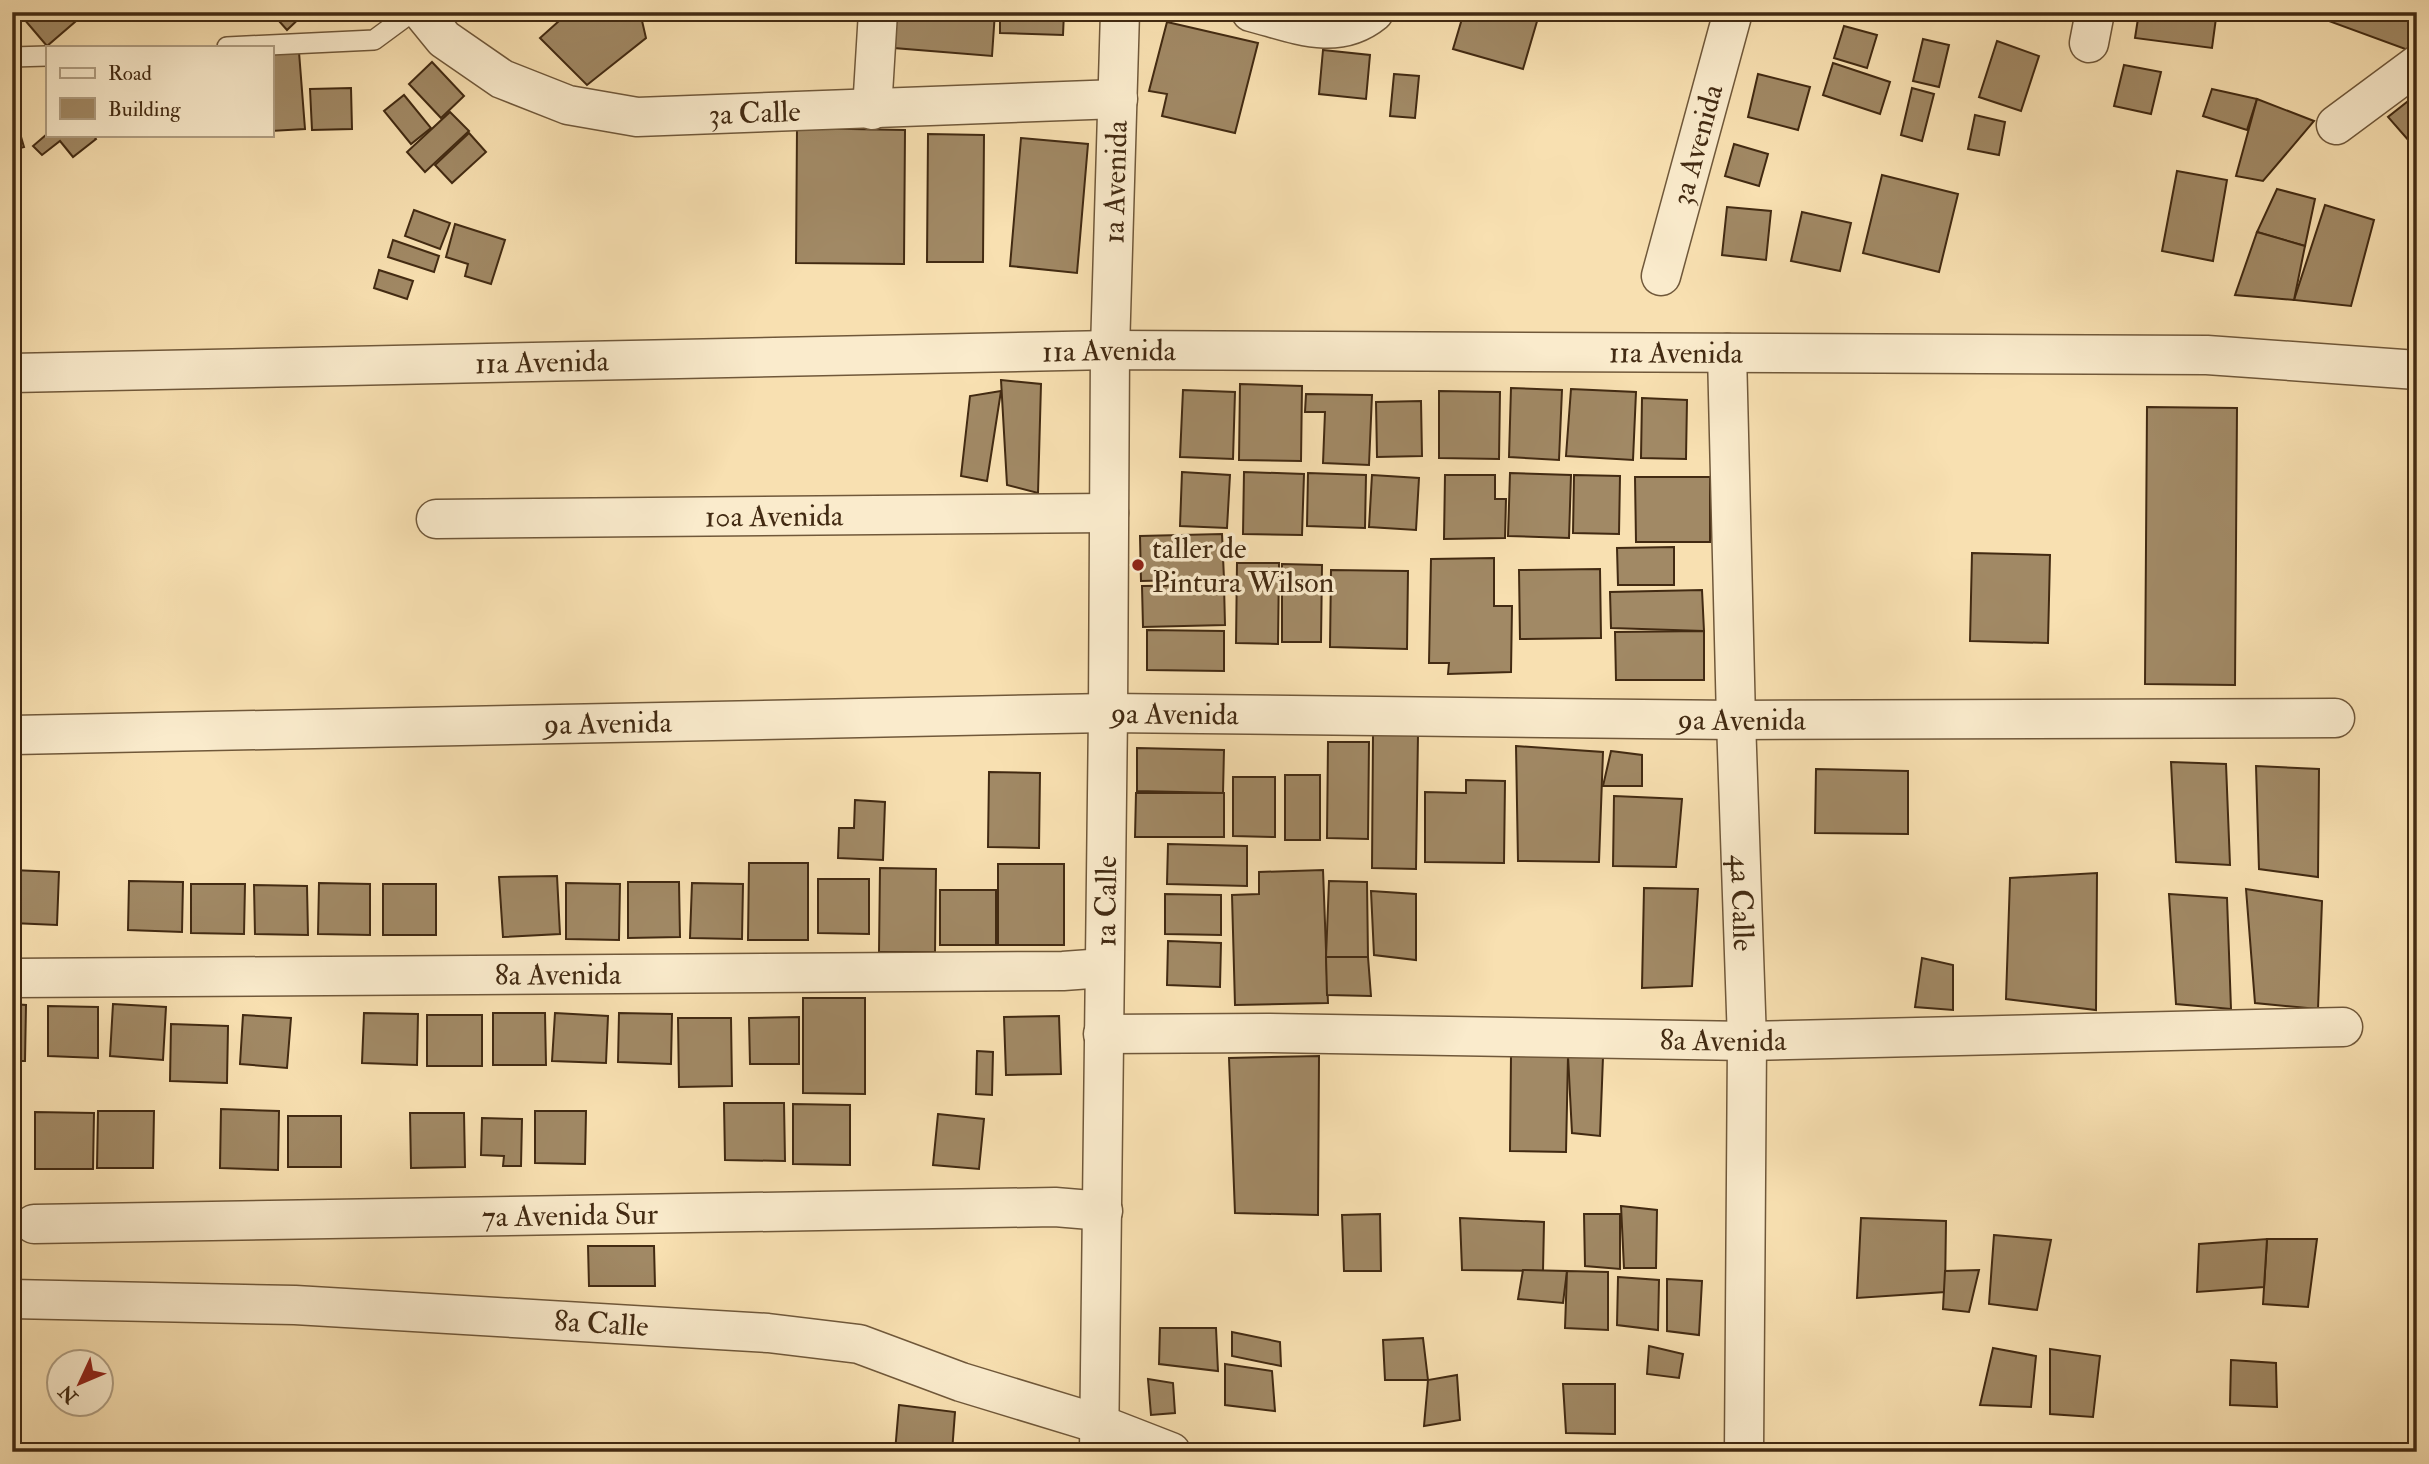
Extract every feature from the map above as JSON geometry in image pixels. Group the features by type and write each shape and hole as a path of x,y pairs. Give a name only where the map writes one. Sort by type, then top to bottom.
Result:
{"street":[{"name":"3a Calle","path":"422,12 444,39 502,79 568,105 637,117 1118,99"},
{"path":"872,110 878,12"},
{"name":"1a Avenida","path":"1110,349 1120,12"},
{"path":"1251,12 1322,30 1340,29 1373,13"},
{"name":"3a Avenida","path":"1661,276 1733,12"},
{"path":"2336,124 2417,65"},
{"name":"11a Avenida","path":"12,373 1110,349 2207,355 2417,370"},
{"name":"1a Calle","path":"1099,1438 1102,1400 1110,349"},
{"name":"4a Calle","path":"1727,353 1735,720 1747,1041 1744,1452"},
{"name":"10a Avenida","path":"436,519 1110,513"},
{"name":"9a Avenida","path":"13,735 1108,713 1735,720 2335,718"},
{"name":"8a Avenida","path":"12,978 1036,971 1104,968"},
{"name":"8a Avenida","path":"1103,1034 1268,1033 1747,1041 2343,1027"},
{"name":"7a Avenida Sur","path":"34,1224 1055,1207 1103,1211"},
{"name":"8a Calle","path":"12,1299 295,1305 768,1333 859,1344 1099,1438 1171,1452"}],"lane":[{"path":"248,46 374,40 412,12"},
{"path":"12,57 46,56"}],"building":[{"path":"18,12 81,12 83,15 47,46"},
{"path":"271,12 306,12 287,30"},
{"path":"569,12 640,12 646,38 587,85 540,38"},
{"path":"897,12 995,12 992,56 894,48"},
{"path":"1000,12 1064,12 1063,35 1000,33"},
{"path":"1464,12 1517,12 1538,18 1523,69 1453,49"},
{"path":"2139,12 2170,12 2216,18 2212,48 2135,38"},
{"path":"2329,12 2417,12 2417,28 2408,50 2326,20"},
{"path":"1167,22 1258,43 1235,133 1162,116 1167,94 1149,91"},
{"path":"1844,26 1877,35 1867,68 1834,58"},
{"path":"1923,39 1949,45 1939,87 1913,81"},
{"path":"1997,41 2039,56 2021,111 1979,97"},
{"path":"1323,50 1370,55 1366,99 1319,94"},
{"path":"299,52 305,129 273,131 273,53"},
{"path":"432,62 464,96 441,118 409,84"},
{"path":"1833,63 1890,82 1880,114 1823,95"},
{"path":"2124,65 2161,72 2151,114 2114,106"},
{"path":"1394,74 1419,76 1415,118 1390,116"},
{"path":"1758,74 1810,87 1798,130 1748,117"},
{"path":"351,88 352,129 312,130 310,89"},
{"path":"1912,88 1934,94 1922,141 1901,135"},
{"path":"2212,89 2257,99 2247,130 2203,116"},
{"path":"2417,94 2417,150 2388,117"},
{"path":"404,95 431,128 411,144 384,111"},
{"path":"2257,99 2314,121 2263,181 2236,176"},
{"path":"12,106 24,147 12,150"},
{"path":"450,112 469,131 425,172 407,152"},
{"path":"1975,115 2005,122 1999,155 1968,149"},
{"path":"797,128 905,130 904,264 796,263"},
{"path":"469,133 486,152 452,183 435,165"},
{"path":"928,134 984,135 983,262 927,262"},
{"path":"46,135 94,136 96,139 73,157 60,141 42,155 33,146"},
{"path":"1021,138 1088,144 1077,273 1010,266"},
{"path":"1734,144 1768,154 1759,186 1725,176"},
{"path":"2177,171 2227,180 2213,261 2162,251"},
{"path":"1882,175 1958,194 1939,272 1863,253"},
{"path":"2277,189 2315,199 2305,246 2257,232"},
{"path":"2325,205 2374,220 2351,306 2294,300"},
{"path":"1727,207 1771,211 1766,260 1722,255"},
{"path":"414,210 450,223 440,249 405,236"},
{"path":"1802,212 1851,223 1840,271 1791,261"},
{"path":"455,224 505,240 491,284 465,276 468,264 446,257"},
{"path":"2257,232 2305,246 2294,300 2235,295"},
{"path":"393,240 439,256 434,272 388,257"},
{"path":"379,270 413,281 407,299 374,288"},
{"path":"1001,380 1041,384 1038,493 1007,485"},
{"path":"1240,384 1302,386 1301,461 1239,460"},
{"path":"1511,388 1562,390 1559,460 1509,457"},
{"path":"1571,389 1636,392 1633,460 1566,456"},
{"path":"1183,390 1235,392 1233,459 1180,457"},
{"path":"1001,391 987,481 961,476 970,396"},
{"path":"1439,391 1500,392 1499,459 1439,458"},
{"path":"1306,394 1372,395 1369,465 1323,463 1325,412 1305,412"},
{"path":"1642,398 1687,400 1686,459 1641,458"},
{"path":"1421,401 1422,456 1377,457 1376,402"},
{"path":"2147,407 2237,408 2235,685 2145,684"},
{"path":"1182,472 1230,475 1227,528 1180,526"},
{"path":"1244,472 1304,474 1302,535 1243,534"},
{"path":"1308,473 1366,475 1365,528 1307,526"},
{"path":"1510,473 1571,475 1569,538 1508,536"},
{"path":"1372,475 1419,478 1416,530 1369,527"},
{"path":"1445,475 1495,475 1495,499 1506,499 1505,538 1444,539"},
{"path":"1574,475 1620,476 1619,534 1573,533"},
{"path":"1635,477 1710,477 1710,542 1636,542"},
{"path":"1222,534 1224,579 1141,581 1140,536"},
{"path":"1674,547 1674,585 1618,585 1617,548"},
{"path":"1972,553 2050,555 2048,643 1970,641"},
{"path":"1494,558 1494,606 1512,606 1511,672 1448,674 1449,663 1429,663 1431,559"},
{"path":"1237,563 1279,563 1278,644 1236,643"},
{"path":"1282,564 1322,565 1321,642 1282,642"},
{"path":"1600,569 1601,638 1520,639 1519,570"},
{"path":"1331,570 1408,571 1407,649 1330,647"},
{"path":"1224,585 1225,625 1143,627 1142,586"},
{"path":"1702,590 1704,631 1611,628 1610,592"},
{"path":"1147,630 1224,631 1224,671 1147,670"},
{"path":"1704,631 1704,680 1616,680 1615,632"},
{"path":"1373,734 1418,734 1416,869 1372,868"},
{"path":"1328,742 1369,742 1368,839 1327,838"},
{"path":"1516,746 1603,752 1599,862 1518,861"},
{"path":"1137,748 1224,750 1223,793 1137,791"},
{"path":"1611,751 1642,755 1642,786 1603,786"},
{"path":"2171,762 2226,764 2230,865 2176,862"},
{"path":"2256,766 2319,769 2318,877 2259,869"},
{"path":"1816,769 1908,771 1908,834 1815,833"},
{"path":"989,772 1040,773 1039,848 988,847"},
{"path":"1285,775 1320,775 1320,840 1285,840"},
{"path":"1233,777 1275,777 1275,837 1233,836"},
{"path":"1466,780 1505,781 1504,863 1425,862 1425,792 1466,793"},
{"path":"1136,793 1224,793 1224,837 1135,837"},
{"path":"1614,796 1682,799 1676,867 1613,866"},
{"path":"855,800 885,802 883,860 838,858 839,828 854,828"},
{"path":"1168,844 1247,846 1247,886 1167,884"},
{"path":"749,863 808,863 808,940 748,940"},
{"path":"998,864 1064,864 1064,945 998,945"},
{"path":"880,868 936,869 935,952 879,952"},
{"path":"12,870 59,872 57,925 12,923"},
{"path":"1323,870 1328,1003 1235,1005 1232,895 1259,894 1259,872"},
{"path":"2097,873 2096,1010 2006,999 2010,878"},
{"path":"557,876 560,934 503,937 499,877"},
{"path":"818,879 869,879 869,934 818,933"},
{"path":"129,881 183,882 182,932 128,930"},
{"path":"1329,881 1367,882 1368,957 1326,957"},
{"path":"628,882 679,882 680,937 628,938"},
{"path":"319,883 370,884 370,935 318,934"},
{"path":"566,883 620,884 619,940 566,939"},
{"path":"692,883 743,884 742,939 690,938"},
{"path":"191,884 245,884 244,934 191,933"},
{"path":"383,884 436,884 436,935 383,935"},
{"path":"254,885 307,886 308,935 255,934"},
{"path":"1644,888 1698,889 1692,986 1642,988"},
{"path":"2246,889 2322,901 2318,1009 2255,1003"},
{"path":"940,890 996,890 996,945 940,945"},
{"path":"1371,891 1416,894 1416,960 1374,955"},
{"path":"1165,894 1221,895 1221,935 1165,934"},
{"path":"2169,894 2227,898 2231,1009 2176,1004"},
{"path":"1168,941 1221,943 1220,987 1167,985"},
{"path":"1326,957 1368,957 1371,996 1327,995"},
{"path":"1922,958 1953,965 1953,1010 1915,1007"},
{"path":"803,998 865,998 865,1094 803,1093"},
{"path":"12,1004 26,1005 25,1061 12,1061"},
{"path":"113,1004 166,1007 163,1060 110,1056"},
{"path":"48,1006 98,1007 98,1058 48,1056"},
{"path":"364,1013 418,1014 417,1065 362,1063"},
{"path":"493,1013 545,1013 546,1065 493,1065"},
{"path":"555,1013 608,1016 606,1063 552,1061"},
{"path":"619,1013 672,1014 671,1064 618,1062"},
{"path":"243,1015 291,1018 287,1068 240,1064"},
{"path":"427,1015 482,1015 482,1066 427,1066"},
{"path":"1059,1016 1061,1074 1006,1075 1004,1017"},
{"path":"799,1017 799,1064 750,1064 749,1018"},
{"path":"678,1018 731,1018 732,1086 679,1087"},
{"path":"171,1024 228,1026 227,1083 170,1081"},
{"path":"977,1051 993,1052 992,1095 976,1094"},
{"path":"1511,1055 1568,1056 1566,1152 1510,1151"},
{"path":"1319,1056 1318,1215 1235,1213 1229,1058"},
{"path":"1568,1056 1603,1057 1600,1136 1572,1133"},
{"path":"724,1103 784,1103 785,1161 725,1160"},
{"path":"793,1104 850,1105 850,1165 793,1164"},
{"path":"221,1109 279,1111 278,1170 220,1168"},
{"path":"98,1111 154,1111 153,1168 97,1168"},
{"path":"535,1111 586,1111 585,1164 535,1163"},
{"path":"35,1112 94,1113 93,1169 35,1169"},
{"path":"410,1113 464,1113 465,1167 411,1168"},
{"path":"938,1114 984,1119 979,1169 933,1165"},
{"path":"288,1116 341,1116 341,1167 288,1167"},
{"path":"482,1118 522,1119 521,1166 503,1166 504,1156 481,1155"},
{"path":"1621,1206 1657,1210 1656,1268 1624,1268"},
{"path":"1380,1214 1381,1271 1344,1271 1342,1215"},
{"path":"1584,1214 1620,1214 1620,1269 1585,1266"},
{"path":"1460,1218 1544,1222 1543,1271 1462,1270"},
{"path":"1861,1218 1946,1221 1945,1292 1857,1298"},
{"path":"1994,1235 2051,1240 2037,1310 1989,1304"},
{"path":"2267,1239 2317,1239 2308,1307 2263,1304"},
{"path":"2267,1239 2264,1287 2197,1292 2199,1244"},
{"path":"588,1246 654,1246 655,1286 589,1286"},
{"path":"1523,1270 1567,1271 1563,1303 1518,1299"},
{"path":"1979,1270 1969,1312 1943,1309 1945,1271"},
{"path":"1567,1271 1608,1272 1608,1330 1565,1328"},
{"path":"1618,1277 1659,1280 1658,1330 1617,1325"},
{"path":"1667,1279 1702,1281 1699,1335 1667,1331"},
{"path":"1160,1328 1216,1328 1218,1371 1159,1364"},
{"path":"1232,1332 1280,1342 1281,1366 1232,1356"},
{"path":"1423,1338 1428,1380 1385,1380 1383,1340"},
{"path":"1649,1346 1683,1354 1679,1378 1647,1374"},
{"path":"1993,1348 2036,1356 2031,1407 1980,1405"},
{"path":"2050,1349 2100,1356 2093,1417 2050,1414"},
{"path":"2231,1360 2276,1363 2277,1407 2230,1405"},
{"path":"1225,1364 1272,1371 1275,1411 1225,1405"},
{"path":"1457,1375 1460,1420 1424,1426 1428,1380"},
{"path":"1148,1379 1173,1383 1175,1413 1151,1415"},
{"path":"1563,1384 1615,1384 1615,1434 1566,1433"},
{"path":"899,1405 955,1412 952,1452 895,1452"}],"place":[{"name":"taller de Pintura Wilson","path":"1138,565"}]}
